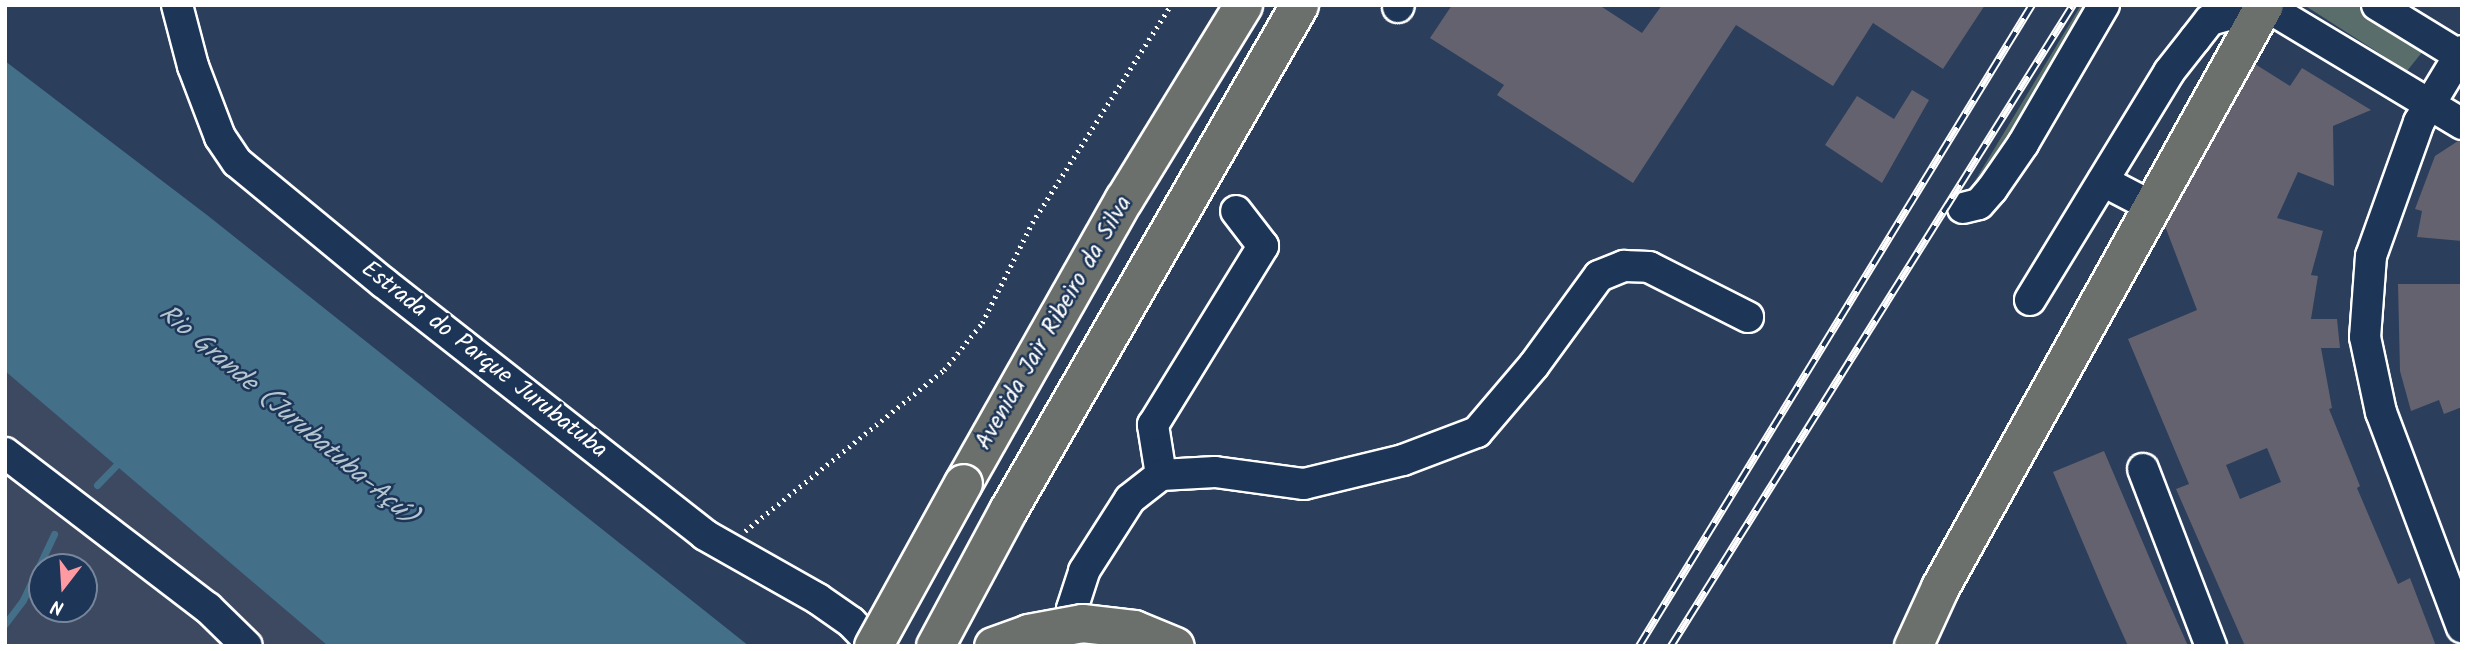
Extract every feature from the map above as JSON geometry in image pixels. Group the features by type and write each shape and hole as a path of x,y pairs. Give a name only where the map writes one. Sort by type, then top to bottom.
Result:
{"main road":[{"name":"Avenida Jair Ribeiro da Silva","path":"874,646 1124,199 1243,5"},
{"path":"935,646 1008,510 1300,5"},
{"path":"1913,646 1940,587 2264,5"},
{"path":"993,646 1028,633 1082,623 1133,629 1175,646"}],"street":[{"name":"Estrada do Parque Jurubatuba","path":"177,5 194,66 220,137 237,162 384,283 705,535 818,599 851,622 874,646"},
{"path":"1963,208 1979,204 2024,144 2104,5"},
{"path":"2030,300 2169,72 2210,20 2264,5 2462,124"},
{"path":"2377,5 2461,54 2419,122 2371,256 2365,337 2381,412 2462,627"},
{"path":"2103,181 2151,206"},
{"path":"1161,475 1153,425 1263,246 1236,211"},
{"path":"1080,646 1072,609 1084,571 1130,499 1161,475 1215,472 1304,484 1403,460 1477,432 1534,365 1599,276 1624,267 1649,267 1748,317"},
{"path":"5,453 208,608 247,646"},
{"path":"2143,469 2211,646"},
{"path":"208,608 220,646"}],"path":[{"path":"725,547 944,370 982,323 1032,223 1171,5"}],"shaded area":[{"path":"5,371 328,646 5,646"}],"green space":[{"path":"2081,5 2097,5 1999,172 1967,194"},
{"path":"2304,5 2363,5 2427,46 2407,71"}],"water":[{"name":"Rio Grande (Jurubatuba-Açú)","path":"5,61 207,215 749,646 328,646 5,371"}],"building":[{"path":"1452,5 1599,5 1642,33 1662,5 1985,5 1943,69 1873,23 1833,86 1736,25 1633,183 1497,95 1504,85 1430,38"},
{"path":"2255,64 2290,86 2302,68 2371,110 2333,126 2334,186 2298,172 2277,218 2323,231 2311,275 2318,276 2311,319 2337,319 2340,348 2321,348 2332,408 2329,409 2360,486 2357,488 2398,584 2410,578 2436,646 2245,646 2176,489 2189,484 2128,339 2197,310 2165,226","holes":["2267,448 2281,482 2240,499 2226,465"]},
{"path":"1912,90 1929,100 1882,183 1825,145 1857,96 1894,119"},
{"path":"2462,141 2462,241 2417,237 2422,211 2415,209 2435,156"},
{"path":"2398,284 2462,284 2462,407 2444,414 2439,400 2411,411 2400,371"},
{"path":"2104,451 2188,646 2128,646 2106,597 2053,472"}],"waterway":[{"path":"97,485 121,460"},
{"path":"5,624 23,600 54,534"}],"railway":[{"path":"1639,646 2032,5"},
{"path":"1671,646 2073,5"}]}
